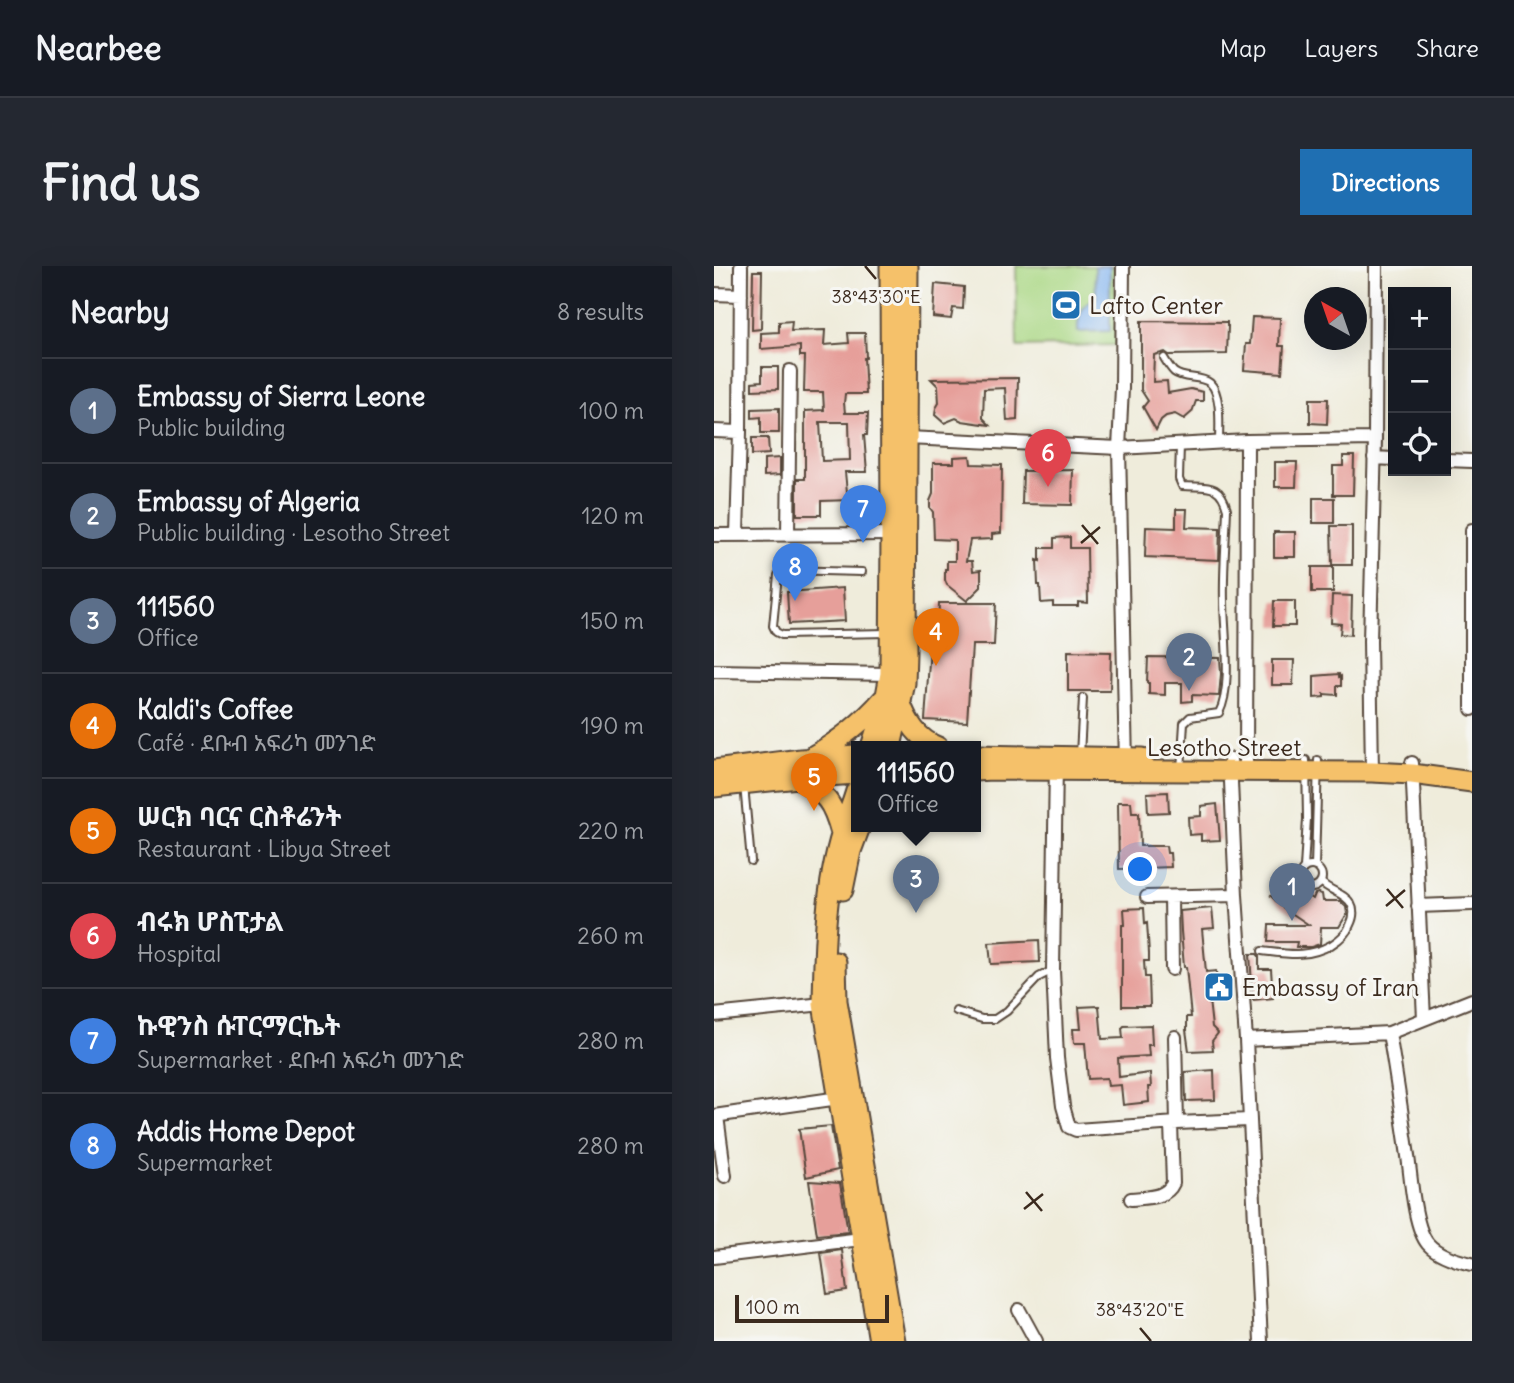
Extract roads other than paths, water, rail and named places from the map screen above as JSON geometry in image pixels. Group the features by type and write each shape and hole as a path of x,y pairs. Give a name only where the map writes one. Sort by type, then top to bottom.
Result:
{"main road":[{"path":"873,741 884,706 893,700 905,683 890,266"},
{"path":"891,741 893,700 890,633 907,438 908,266"},
{"path":"893,700 916,732 927,741"},
{"path":"808,759 893,700"},
{"name":"Lesotho Street","path":"981,756 1080,764 1312,765 1472,770"},
{"path":"714,770 808,759 851,773"},
{"name":"Lesotho Street","path":"981,770 1056,763"},
{"name":"Lesotho Street","path":"1412,769 1472,782"},
{"path":"714,787 851,774"},
{"path":"799,778 822,793 836,816 841,833"},
{"path":"851,791 829,892 823,1004 861,1239 889,1341"},
{"path":"858,832 851,850 842,895 836,957 837,1002 889,1341"}],"street":[{"path":"737,535 741,266"},
{"path":"1123,266 1119,447 1126,765"},
{"path":"1372,766 1370,641 1376,266"},
{"path":"714,294 741,295"},
{"path":"788,534 790,371"},
{"path":"714,431 740,432"},
{"path":"907,438 1119,447 1375,439"},
{"path":"1247,441 1236,895 1261,1341"},
{"path":"1374,458 1388,459"},
{"path":"1451,460 1472,461"},
{"path":"1472,530 1472,709"},
{"path":"714,535 899,534"},
{"path":"714,671 890,674"},
{"path":"1056,763 1053,970 1057,1058 1063,1106 1069,1127 1076,1130 1249,1120"},
{"path":"1412,769 1424,1019"},
{"path":"1147,897 1236,895"},
{"path":"1171,897 1172,969"},
{"path":"1418,906 1472,904"},
{"path":"1246,1040 1390,1033 1472,1000"},
{"path":"714,1015 823,1004"},
{"path":"1390,1033 1419,1225 1428,1244 1441,1253 1472,1264"},
{"path":"1131,1199 1165,1194 1173,1183 1175,1037"},
{"path":"725,1176 715,1116 839,1098"},
{"path":"714,1257 861,1239"},
{"path":"1019,1310 1036,1341"}],"lane":[{"path":"1164,358 1173,371 1182,376 1210,383 1219,412 1219,443"},
{"path":"1180,444 1179,479 1182,486 1216,489 1224,496 1227,509 1224,600 1226,672 1223,706 1219,713 1190,716 1184,723 1181,765"},
{"path":"862,572 780,572 773,626 776,632 782,635 890,633"},
{"path":"1080,764 1083,698"},
{"path":"1312,765 1315,867"},
{"path":"1312,765 1304,868 1300,881 1305,887 1312,888 1321,882"},
{"path":"743,783 751,860"},
{"path":"1262,951 1304,955 1320,951 1337,942 1349,930 1353,906 1346,898 1326,888 1321,882 1320,872 1315,867 1304,868"},
{"path":"957,1011 995,1019 1007,1011 1040,977 1053,970"}],"water":[{"path":"1095,266 1110,266 1110,331 1078,332 1081,312 1087,303 1096,298"}],"place":[{"name":"Lafto Center","path":"1066,305"},
{"name":"ብሩክ ሆስፒታል","path":"1048,487"},
{"name":"ኩዊንስ ሱፐርማርኬት","path":"863,543"},
{"name":"Addis Home Depot","path":"795,601"},
{"name":"Kaldi's Coffee","path":"936,666"},
{"name":"Embassy of Algeria","path":"1189,691"},
{"name":"ሠርክ ባርና ርስቶሬንት","path":"814,811"},
{"name":"111560","path":"916,913"},
{"name":"Embassy of Sierra Leone","path":"1292,921"},
{"name":"Embassy of Iran","path":"1219,987"}]}
